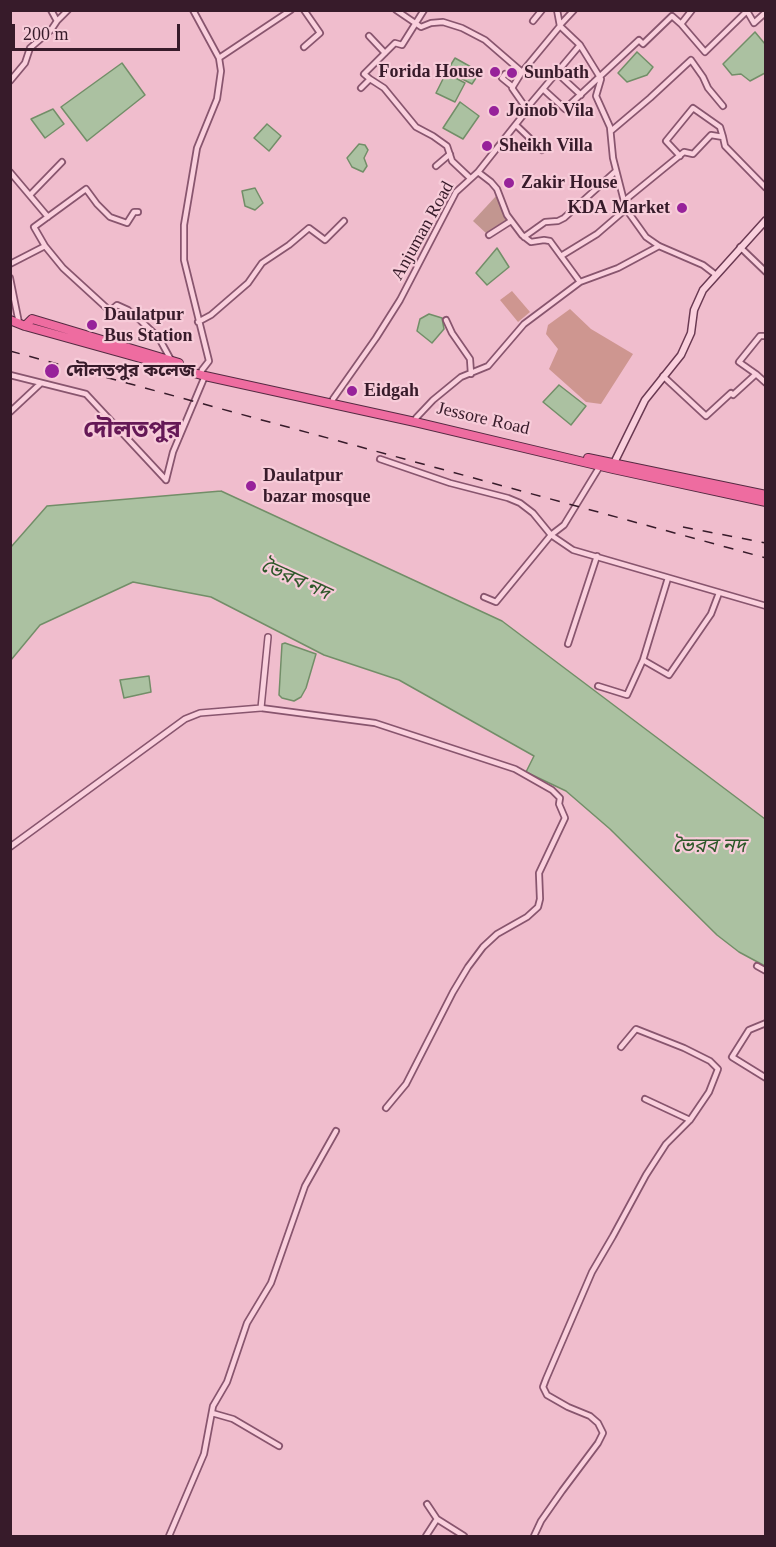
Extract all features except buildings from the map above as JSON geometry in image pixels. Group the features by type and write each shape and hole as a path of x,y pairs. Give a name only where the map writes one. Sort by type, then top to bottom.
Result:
{"highway":[{"name":"Jessore Road","path":"18,323 32,319 203,373 333,399 765,495"},
{"name":"Jessore Road","path":"18,323 203,373 600,466 765,502"}],"main road":[{"path":"614,463 645,400 681,355 691,333 694,309 703,290 765,220"}],"street":[{"path":"51,10 57,21"},
{"path":"10,81 25,63 30,48 51,30 68,10"},
{"path":"10,375 86,394 166,480 173,452 188,421 203,373 209,362 184,260 185,209 196,148 217,99 221,71 219,58 193,10"},
{"path":"219,58 291,10"},
{"path":"304,10 321,33 304,47"},
{"path":"396,10 421,27 443,22 462,28 485,40 522,72"},
{"path":"424,10 402,45 396,43 364,74 384,88 416,127 447,146 452,161 470,178"},
{"path":"533,21 542,10"},
{"path":"557,10 560,25 580,45 600,78 596,96 611,131 613,158 626,209 646,237 659,246 704,265 716,275"},
{"path":"513,87 522,72 574,10"},
{"path":"681,24 692,10"},
{"path":"543,89 565,109 639,40 643,44 672,16 705,52 747,10 754,23 765,12"},
{"path":"369,36 385,53"},
{"name":"Anjuman Road","path":"333,399 400,300 456,192 478,172 516,125 525,110 580,45"},
{"path":"611,131 651,98 691,60 708,88 723,105"},
{"path":"556,72 581,95"},
{"path":"506,74 502,78 513,87 525,110"},
{"path":"361,88 370,79"},
{"path":"680,156 666,141 693,108 720,127 725,146 765,188"},
{"path":"516,125 542,150"},
{"path":"624,201 684,152 693,154 711,135 723,137"},
{"path":"436,166 450,154"},
{"path":"30,195 62,162"},
{"path":"524,237 545,222 564,218 616,171"},
{"path":"10,172 48,217"},
{"path":"478,172 497,189 511,221 524,237 531,242 550,241 580,282"},
{"path":"138,212 134,212 127,223 110,217 86,189 34,227 45,246 63,268 110,311 117,305 141,321 159,338 172,362"},
{"path":"561,256 597,234 626,209"},
{"path":"198,322 210,315 248,283 262,263 309,228 325,240 344,221"},
{"path":"489,235 511,221"},
{"path":"10,264 45,246"},
{"path":"416,418 461,377 488,366 524,324 580,282 618,268 659,246"},
{"path":"740,248 765,272"},
{"path":"10,278 18,323"},
{"path":"446,320 452,333 470,358 471,374"},
{"path":"765,336 760,336 739,362 765,383"},
{"path":"663,376 706,416 756,374"},
{"path":"10,412 40,383"},
{"path":"380,459 450,483 520,503 533,513 551,535 573,550 765,606"},
{"path":"484,597 496,602 551,535 564,525 600,466"},
{"path":"568,644 597,556"},
{"path":"598,686 627,695 643,660 668,578"},
{"path":"643,660 669,675 711,614 719,593"},
{"path":"261,708 268,637"},
{"path":"10,847 185,719 200,713 261,708 375,723 515,769 552,790 560,798 559,804 565,818 538,873 540,899 538,907 527,917 497,934 473,960 453,992 406,1084 386,1108"},
{"path":"757,966 765,971"},
{"path":"765,1023 749,1030 732,1057 765,1078"},
{"path":"534,1536 556,1498 598,1443 603,1432 590,1416 547,1395 543,1387 592,1272 646,1175 666,1144 690,1120 708,1092 718,1068 710,1061 684,1048 636,1029 621,1047"},
{"path":"645,1099 690,1120"},
{"path":"169,1536 204,1454 213,1406 227,1382 247,1323 271,1283 305,1185 336,1131"},
{"path":"212,1413 232,1419 279,1446"},
{"path":"428,1504 437,1519 464,1536"},
{"path":"426,1536 437,1519"}],"shaded area":[{"path":"497,195 510,221 488,235 473,221"},
{"path":"512,291 530,312 518,322 500,300"},
{"path":"570,309 591,329 633,354 601,404 586,402 549,369 558,349 546,334 548,325"}],"water":[{"path":"755,32 765,44 765,73 750,81 741,74 732,75 723,64"},
{"path":"637,52 653,67 647,75 627,82 618,73"},
{"path":"455,58 480,72 472,84 447,71"},
{"path":"122,63 145,95 87,141 61,107"},
{"path":"446,73 465,83 455,102 436,93"},
{"path":"460,102 479,116 463,139 443,128"},
{"path":"53,109 64,124 45,138 31,119"},
{"path":"267,124 281,136 269,151 254,138"},
{"path":"359,144 365,145 368,150 364,158 367,166 363,172 352,167 347,158"},
{"path":"255,188 263,203 255,210 245,206 242,191"},
{"path":"497,248 509,267 487,285 476,273"},
{"path":"429,314 442,318 444,329 432,343 417,331 420,319"},
{"path":"559,385 586,406 571,425 543,402"},
{"name":"ভৈরব নদ","path":"221,491 502,621 765,819 765,966 739,952 717,935 610,829 566,791 526,772 534,756 399,680 324,655 211,597 133,582 40,625 11,660 11,547 47,506"},
{"path":"285,643 316,654 306,688 301,697 294,701 279,695 282,644"},
{"path":"149,676 151,692 124,698 120,680"}],"railway":[{"path":"10,351 766,558"},
{"path":"683,527 766,543"}],"place":[{"name":"Forida House","path":"495,72"},
{"name":"Sunbath","path":"512,73"},
{"name":"Joinob Vila","path":"494,111"},
{"name":"Sheikh Villa","path":"487,146"},
{"name":"Zakir House","path":"509,183"},
{"name":"KDA Market","path":"682,208"},
{"name":"Daulatpur Bus Station","path":"92,325"},
{"name":"দৌলতপুর কলেজ","path":"52,371"},
{"name":"Eidgah","path":"352,391"},
{"name":"Daulatpur bazar mosque","path":"251,486"}],"district":[{"name":"দৌলতপুর","path":"132,431"}]}
